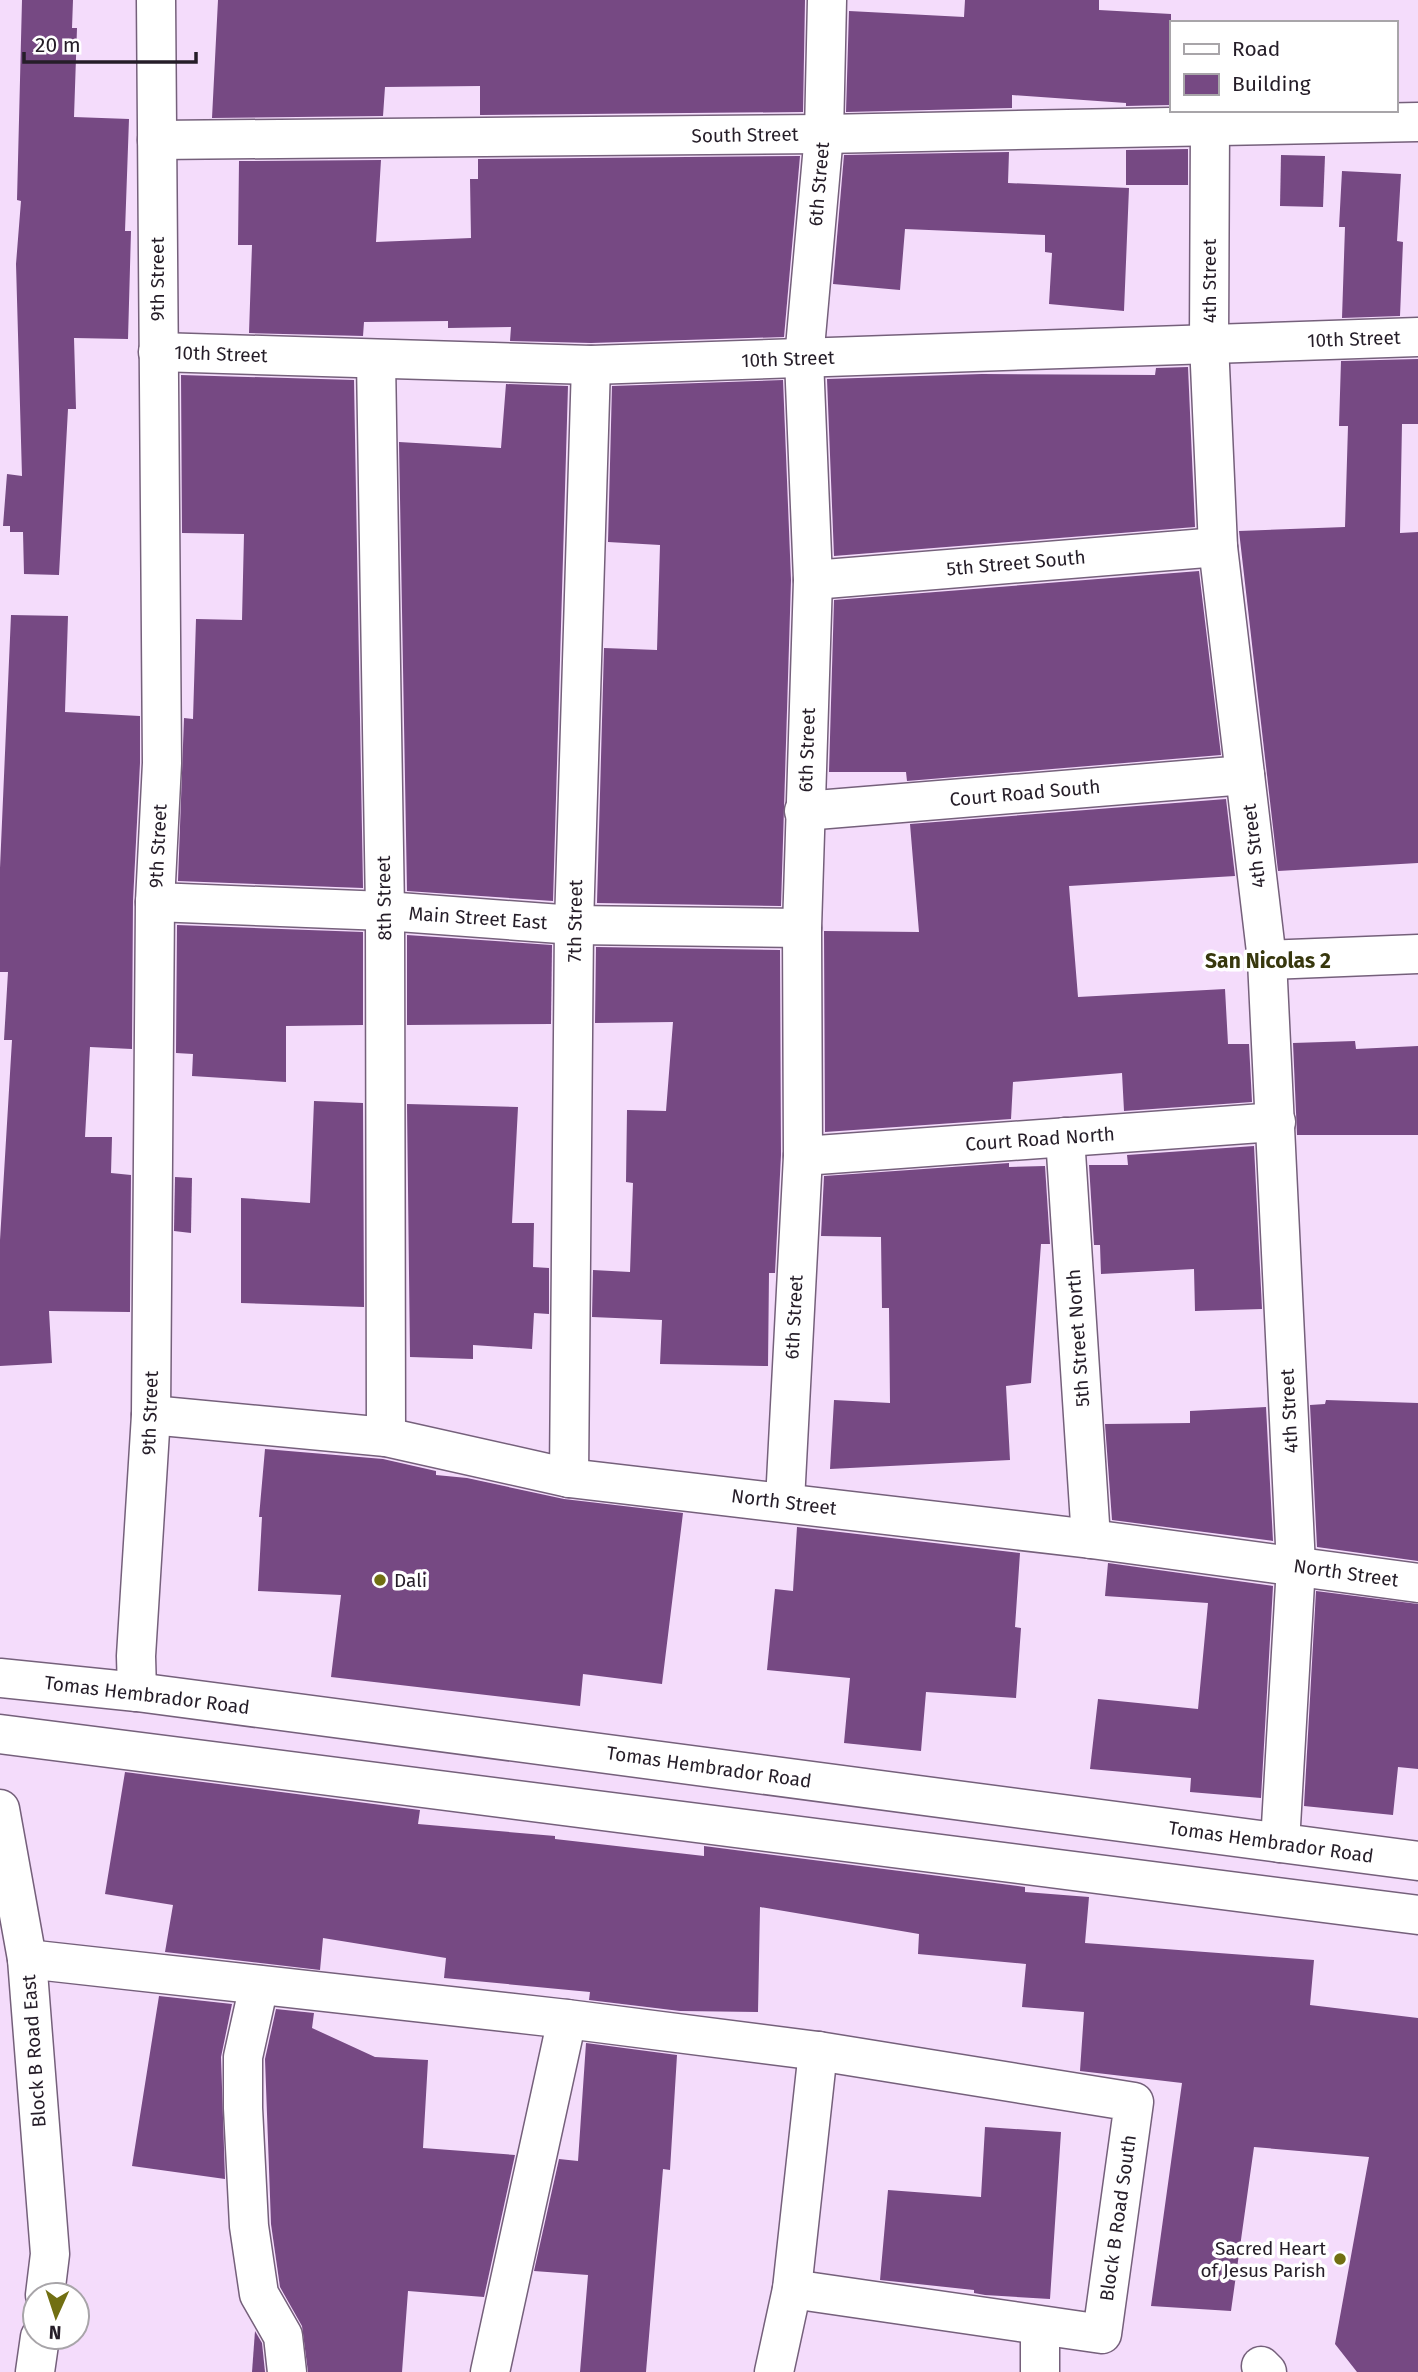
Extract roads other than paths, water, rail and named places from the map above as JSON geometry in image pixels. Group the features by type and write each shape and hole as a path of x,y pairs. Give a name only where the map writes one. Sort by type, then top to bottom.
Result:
{"street":[{"name":"9th Street","path":"136,1692 151,1415 155,902 162,763 156,0"},
{"name":"6th Street","path":"785,1501 803,1156 804,811 813,580 804,359 824,134 827,0"},
{"name":"South Street","path":"157,140 824,134 1418,122"},
{"name":"4th Street","path":"1210,126 1209,343 1218,547 1267,960 1296,1566 1280,1843"},
{"name":"10th Street","path":"158,352 590,365 1418,337"},
{"name":"8th Street","path":"376,360 385,911 386,1437"},
{"name":"7th Street","path":"569,1478 574,925 590,365"},
{"name":"5th Street South","path":"813,580 1218,547"},
{"name":"Court Road South","path":"804,811 1245,775"},
{"name":"Main Street East","path":"155,902 385,911 574,925 802,928"},
{"path":"1267,960 1418,954"},
{"name":"Court Road North","path":"803,1156 1276,1122"},
{"name":"5th Street North","path":"1065,1137 1091,1539"},
{"name":"North Street","path":"151,1415 386,1437 569,1478 785,1501 1418,1583"},
{"name":"Tomas Hembrador Road","path":"0,1678 136,1692 1418,1861"},
{"path":"0,1734 1418,1915"},
{"name":"Block B Road East","path":"0,1809 27,1959 50,2254 47,2281"},
{"path":"27,1959 567,2019 818,2051 792,2289 774,2372"},
{"path":"259,1985 243,2057 249,2226 259,2294 284,2336 287,2372"},
{"path":"489,2372 567,2019"},
{"name":"Block B Road South","path":"818,2051 1134,2102 1101,2334 1040,2326"},
{"path":"792,2289 1040,2326 1041,2372"},
{"path":"35,2372 38,2351"}],"place":[{"name":"Dali","path":"380,1580"},
{"name":"Sacred Heart of Jesus Parish","path":"1340,2259"}],"district":[{"name":"San Nicolas 2","path":"1268,961"}]}
